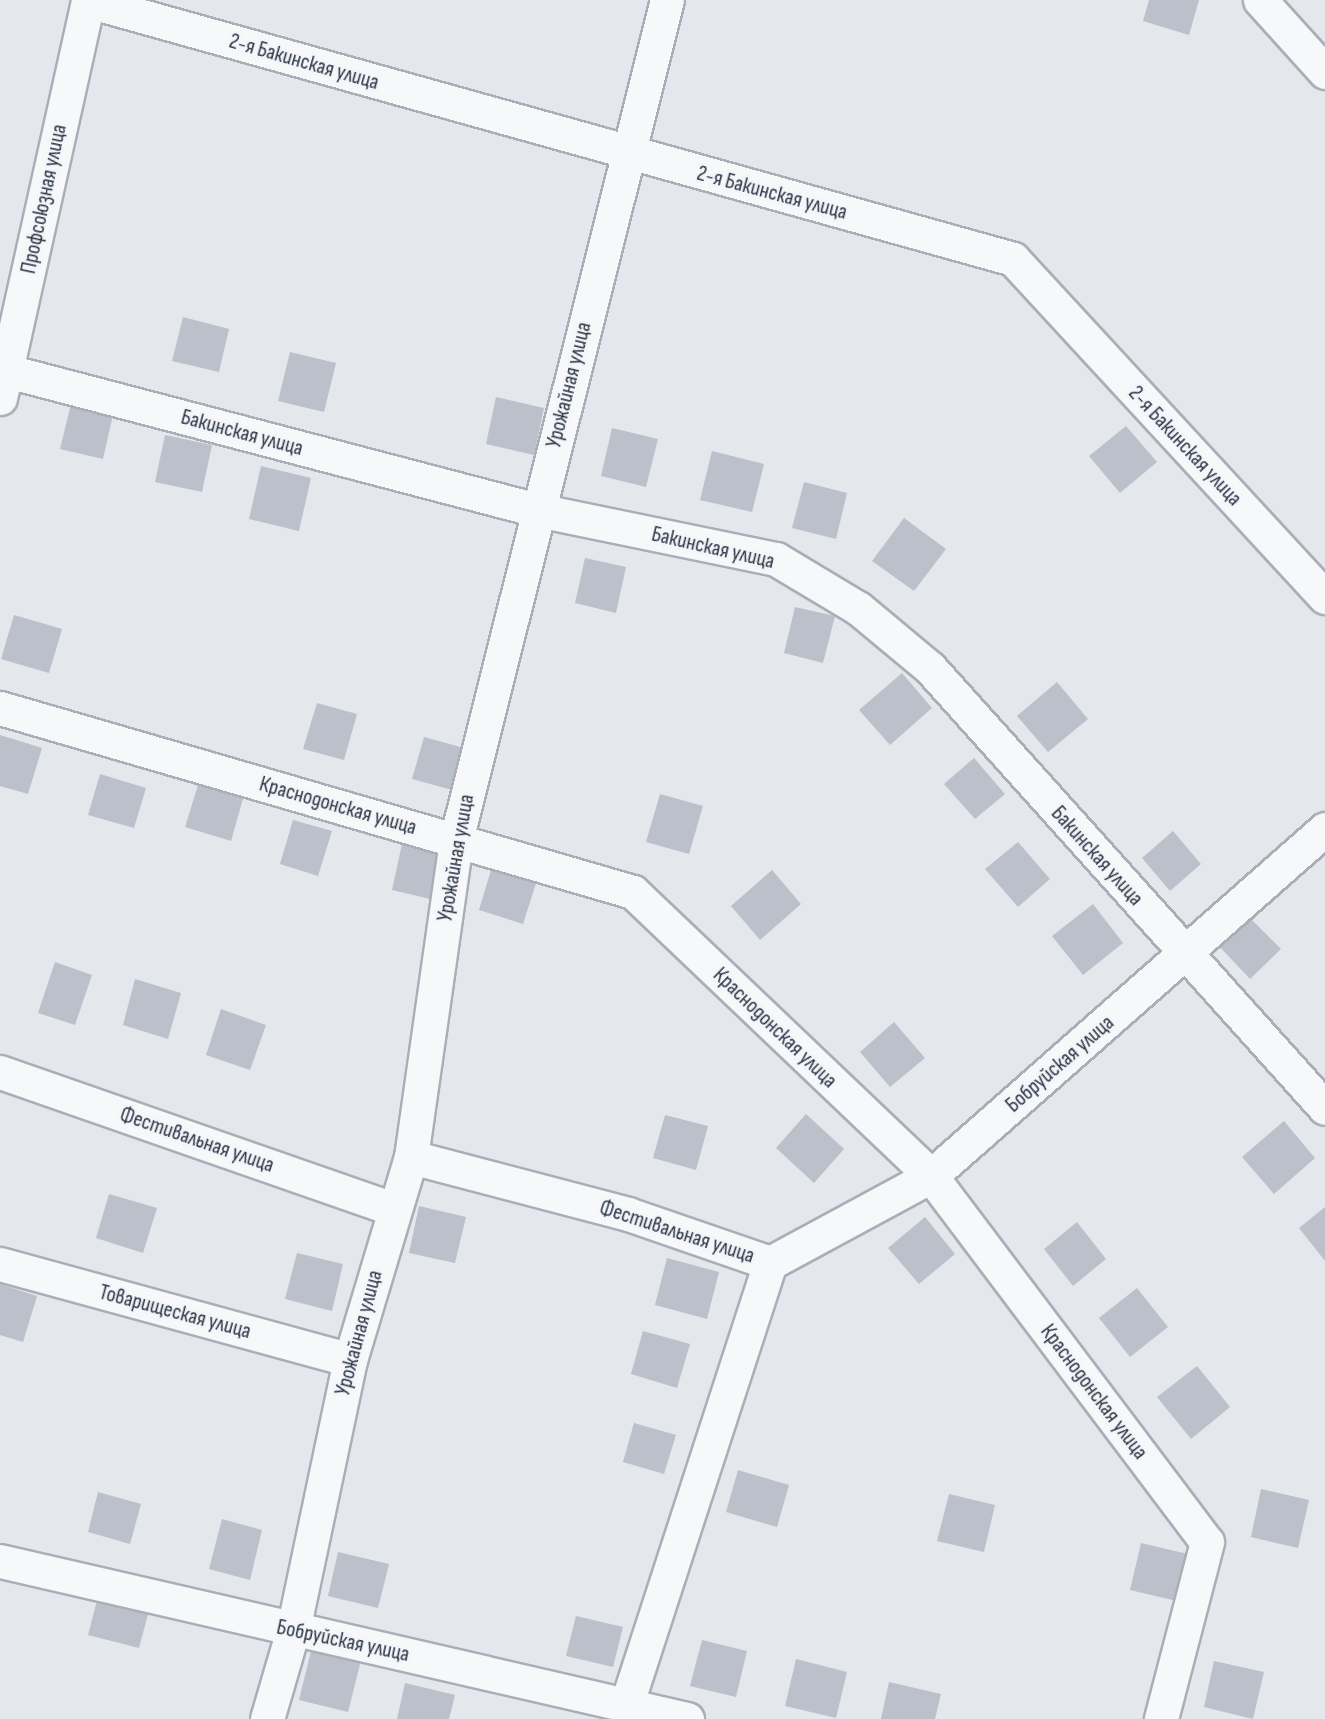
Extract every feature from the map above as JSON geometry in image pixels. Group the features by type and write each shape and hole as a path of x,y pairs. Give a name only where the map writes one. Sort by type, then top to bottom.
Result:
{"street":[{"name":"2-я Бакинская улица","path":"88,0 1013,259 1325,597"},
{"name":"Профсоюзная улица","path":"2,379 88,0"},
{"name":"Урожайная улица","path":"267,1719 293,1630 350,1360 393,1209 411,1157 456,840 537,510 668,0"},
{"path":"1260,0 1325,72"},
{"name":"Бакинская улица","path":"2,379 537,510 776,559 858,608 930,668 1185,955 1325,1108"},
{"name":"Краснодонская улица","path":"0,708 633,892 931,1176 1207,1542 1161,1719"},
{"name":"Бобруйская улица","path":"770,1263 931,1176 1185,955 1325,829"},
{"name":"Фестивальная улица","path":"0,1072 393,1209"},
{"name":"Фестивальная улица","path":"411,1157 628,1214 770,1263"},
{"path":"627,1703 770,1263"},
{"name":"Товарищеская улица","path":"0,1264 350,1360"},
{"name":"Бобруйская улица","path":"0,1561 293,1630 627,1703 687,1719"}],"building":[{"path":"1149,0 1199,0 1189,35 1143,21"},
{"path":"183,317 229,329 219,372 172,361"},
{"path":"290,352 336,363 324,412 278,401"},
{"path":"73,396 115,406 103,459 60,449"},
{"path":"496,397 544,408 534,455 486,444"},
{"path":"1126,426 1157,462 1120,493 1089,456"},
{"path":"612,428 658,439 646,487 601,476"},
{"path":"165,435 212,445 202,492 155,482"},
{"path":"712,451 764,464 752,512 700,500"},
{"path":"261,466 311,478 299,531 249,519"},
{"path":"804,482 847,493 836,539 792,528"},
{"path":"904,518 946,549 914,591 872,561"},
{"path":"585,558 626,567 616,613 575,603"},
{"path":"795,607 835,616 823,663 784,653"},
{"path":"14,615 62,629 49,673 1,659"},
{"path":"902,673 932,708 890,745 859,710"},
{"path":"1057,682 1088,719 1048,752 1017,716"},
{"path":"317,703 357,714 344,760 303,749"},
{"path":"0,735 42,748 28,794 0,786"},
{"path":"424,737 468,749 456,791 412,779"},
{"path":"974,758 1005,794 975,819 944,784"},
{"path":"100,774 146,788 134,828 88,815"},
{"path":"199,782 244,795 231,841 185,827"},
{"path":"660,794 703,806 689,854 646,842"},
{"path":"293,820 332,831 318,876 280,864"},
{"path":"1173,831 1201,864 1170,891 1142,858"},
{"path":"1018,842 1050,879 1018,907 985,869"},
{"path":"402,844 449,854 439,901 392,890"},
{"path":"494,860 539,874 523,924 479,910"},
{"path":"772,870 801,904 760,940 731,906"},
{"path":"1093,904 1123,943 1083,975 1052,936"},
{"path":"1248,916 1281,949 1250,979 1218,945"},
{"path":"55,962 92,975 75,1025 38,1013"},
{"path":"135,979 181,993 168,1039 123,1025"},
{"path":"221,1009 266,1025 250,1070 206,1055"},
{"path":"894,1022 925,1058 890,1087 860,1052"},
{"path":"806,1114 844,1149 814,1183 776,1148"},
{"path":"665,1115 708,1126 696,1170 653,1158"},
{"path":"1284,1121 1315,1158 1274,1194 1242,1157"},
{"path":"109,1194 157,1208 143,1253 96,1238"},
{"path":"419,1206 466,1217 455,1263 409,1253"},
{"path":"1325,1207 1325,1261 1299,1228"},
{"path":"925,1217 955,1254 919,1284 888,1248"},
{"path":"1077,1222 1106,1259 1073,1286 1044,1249"},
{"path":"297,1253 343,1264 332,1311 285,1299"},
{"path":"667,1258 719,1272 707,1319 655,1305"},
{"path":"0,1284 37,1296 23,1342 0,1335"},
{"path":"1137,1288 1168,1327 1130,1357 1099,1318"},
{"path":"643,1331 690,1344 677,1388 631,1374"},
{"path":"1197,1366 1230,1407 1191,1439 1157,1397"},
{"path":"634,1423 676,1435 664,1474 623,1462"},
{"path":"738,1470 789,1485 777,1527 726,1512"},
{"path":"1261,1489 1309,1500 1298,1548 1251,1537"},
{"path":"98,1492 141,1504 130,1544 88,1532"},
{"path":"949,1494 995,1505 984,1552 937,1541"},
{"path":"222,1519 262,1530 250,1580 209,1569"},
{"path":"1141,1543 1192,1555 1181,1602 1130,1590"},
{"path":"338,1552 389,1564 378,1608 328,1596"},
{"path":"100,1589 151,1603 139,1648 88,1635"},
{"path":"576,1616 623,1627 613,1667 566,1656"},
{"path":"702,1640 747,1651 736,1697 690,1686"},
{"path":"312,1647 361,1660 348,1712 299,1700"},
{"path":"796,1659 847,1672 836,1718 785,1706"},
{"path":"1214,1661 1264,1672 1253,1719 1204,1707"},
{"path":"889,1682 941,1694 935,1719 881,1719"},
{"path":"405,1683 455,1695 449,1719 397,1719"}]}
